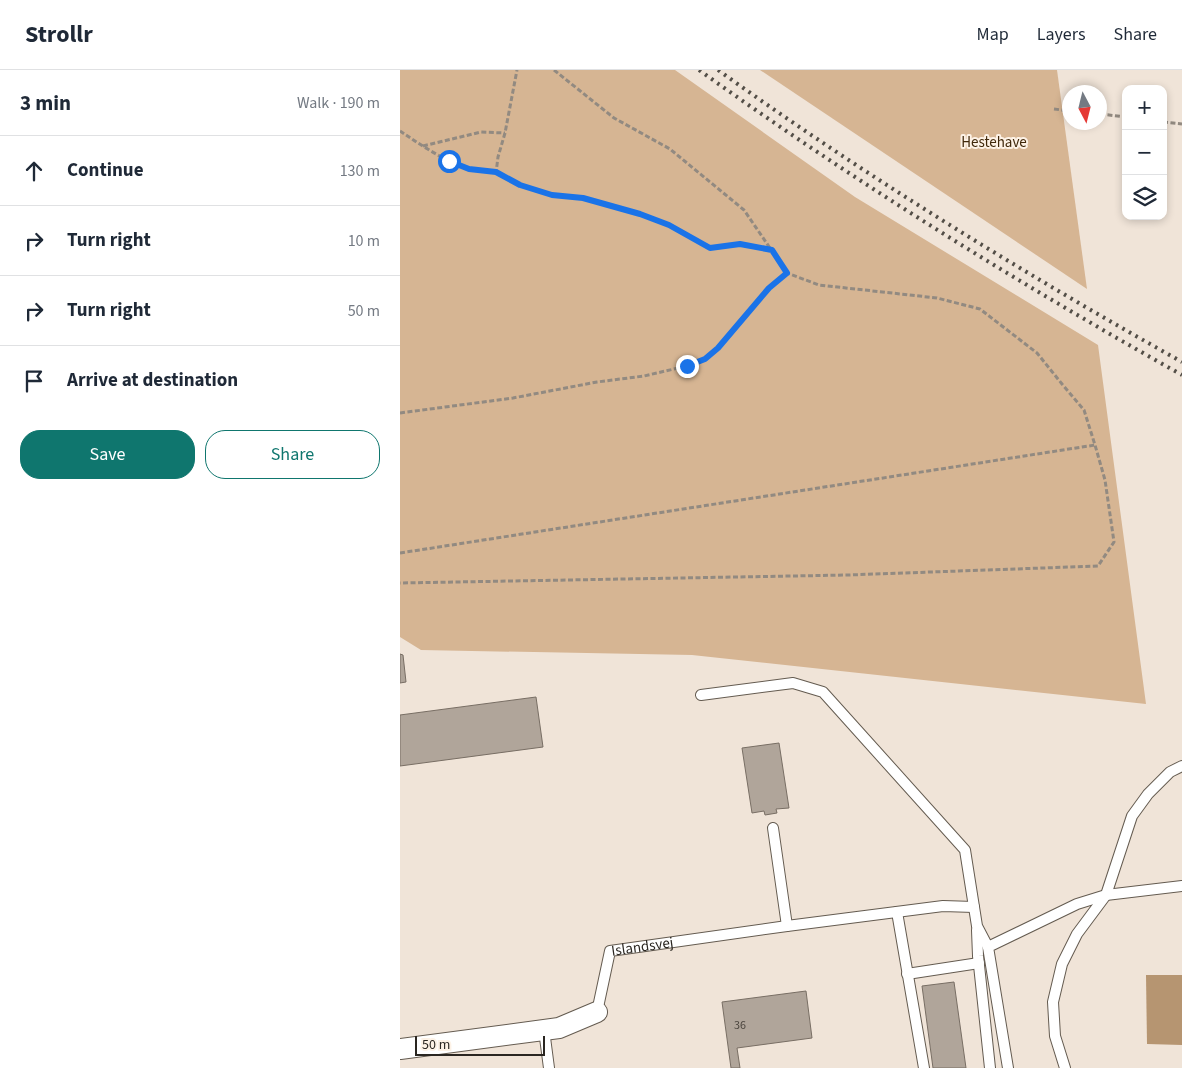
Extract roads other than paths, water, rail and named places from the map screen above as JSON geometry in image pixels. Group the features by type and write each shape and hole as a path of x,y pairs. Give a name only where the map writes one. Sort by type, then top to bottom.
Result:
{"street":[{"name":"Islandsvej","path":"400,1049 559,1028 596,1012"}],"lane":[{"path":"701,695 793,683 823,692 965,850 974,906 990,1068"},
{"path":"1065,1068 1055,1036 1053,1002 1062,964 1077,934 1106,895 1132,816 1148,794 1170,772 1182,766"},
{"path":"774,828 787,926"},
{"path":"988,947 1077,904 1106,895 1182,886"},
{"name":"Islandsvej","path":"596,1012 610,951 943,906 974,906"},
{"path":"897,912 924,1068"},
{"path":"976,926 988,947 1008,1068"},
{"path":"907,974 979,963"},
{"path":"544,1030 549,1068"},
{"path":"988,1048 1005,1046"}],"railway":[{"path":"699,70 876,191 936,229 1058,304 1182,375"},
{"path":"718,70 774,110 946,223 1063,294 1182,362"}],"park label":[{"name":"Hestehave","path":"994,142"}]}
